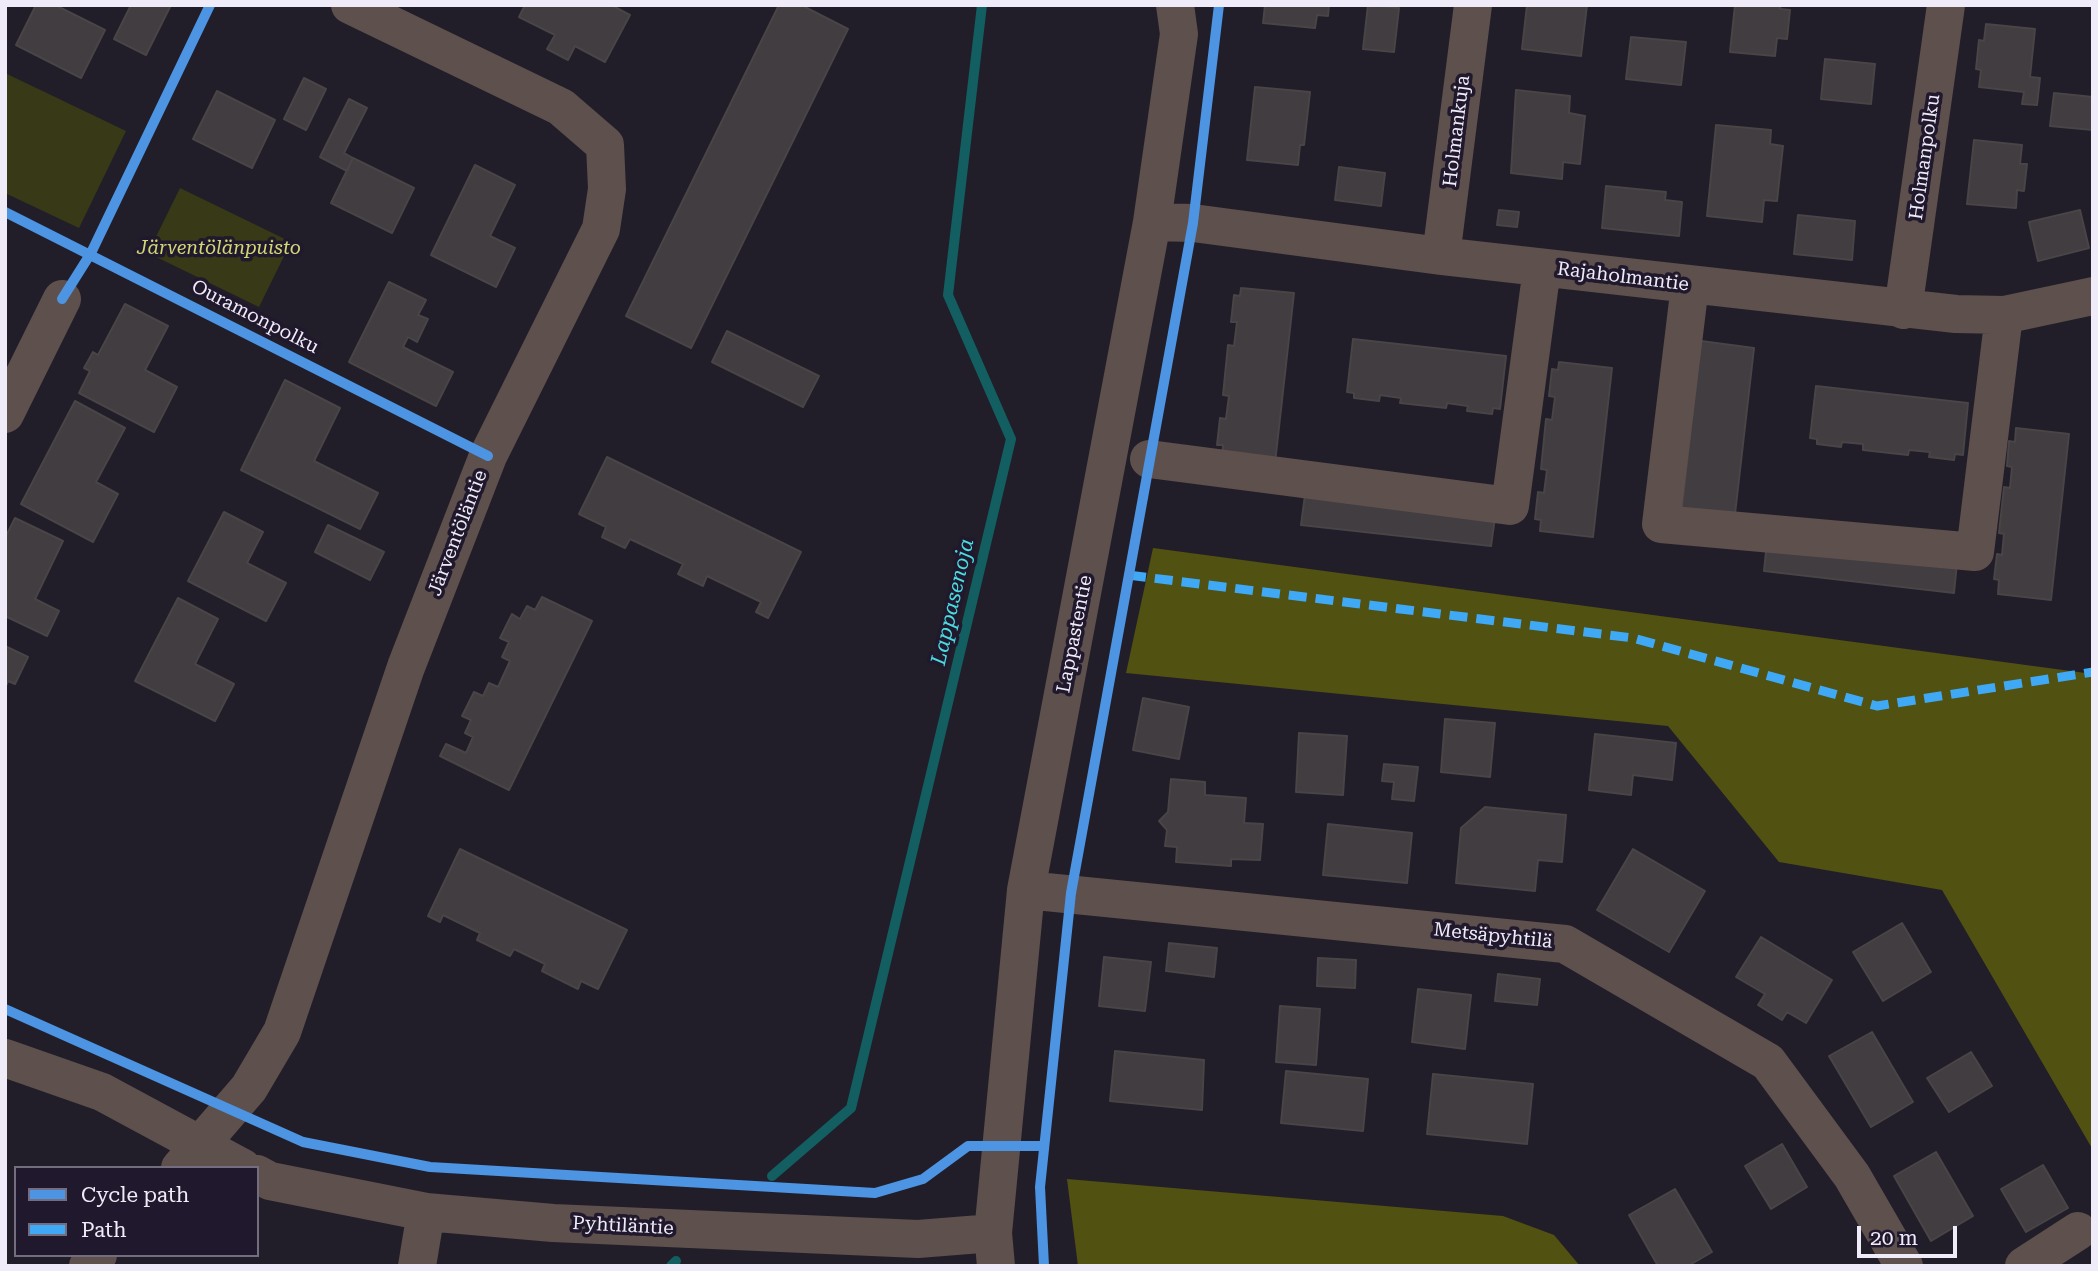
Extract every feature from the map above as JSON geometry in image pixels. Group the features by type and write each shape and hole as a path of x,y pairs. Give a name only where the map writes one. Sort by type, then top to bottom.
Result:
{"street":[{"name":"Järventöläntie","path":"190,1157 249,1088 282,1032 406,667 488,456 601,229 607,189 605,145 561,107 350,5"},
{"name":"Lappastentie","path":"995,1249 1027,890 1152,222 1179,34 1175,5"},
{"name":"Holmankuja","path":"1441,256 1472,5"},
{"name":"Holmanpolku","path":"1903,310 1946,5"},
{"name":"Rajaholmantie","path":"1152,222 1193,223 1441,256 1903,310 2004,315 2093,296"},
{"path":"1149,459 1510,506 1542,268"},
{"path":"1690,285 1661,524 1975,552 2004,315"},
{"path":"5,414 62,299"},
{"name":"Metsäpyhtilä","path":"1027,890 1565,944 1768,1062 1852,1176 1903,1266"},
{"path":"5,1058 102,1092 190,1157 233,1166"},
{"name":"Pyhtiläntie","path":"259,1175 270,1181 426,1212 553,1223 918,1239 995,1249"},
{"path":"417,1266 426,1212"},
{"path":"2024,1266 2078,1231"}],"green space":[{"path":"5,73 126,131 79,228 5,193"},
{"name":"Järventölänpuisto","path":"180,188 291,242 259,307 148,253"}],"shaded area":[{"path":"1153,548 2093,674 2093,1150 1942,890 1779,862 1668,726 1126,673"},
{"path":"1067,1179 1503,1216 1554,1235 1580,1266 1078,1266"}],"building":[{"path":"36,5 55,5 105,30 81,78 16,45"},
{"path":"131,5 171,5 146,55 114,39"},
{"path":"525,5 611,5 630,15 605,62 575,46 568,60 547,49 555,35 519,17"},
{"path":"779,5 801,5 848,29 691,348 626,316"},
{"path":"1265,5 1329,5 1328,16 1317,15 1315,28 1263,23"},
{"path":"1368,5 1399,8 1394,52 1363,49"},
{"path":"1527,5 1587,5 1581,56 1522,49"},
{"path":"1735,5 1781,5 1780,9 1790,10 1787,39 1777,38 1775,56 1730,52"},
{"path":"1986,24 2035,29 2030,77 2040,78 2037,105 2022,104 2024,92 1979,87 1981,70 1976,69 1979,40 1984,41"},
{"path":"1631,37 1686,42 1681,85 1626,79"},
{"path":"1825,59 1875,64 1871,104 1821,99"},
{"path":"304,78 326,89 306,130 284,119"},
{"path":"1255,87 1310,92 1304,145 1300,145 1298,165 1247,160"},
{"path":"1516,90 1570,96 1569,113 1585,116 1580,164 1563,162 1562,179 1511,173"},
{"path":"217,91 275,120 252,168 193,139"},
{"path":"2054,93 2093,97 2093,130 2050,126"},
{"path":"349,99 367,108 344,153 353,158 347,171 320,157"},
{"path":"1716,125 1771,130 1770,144 1783,146 1777,201 1764,200 1762,222 1707,216"},
{"path":"1974,140 2022,145 2020,164 2027,164 2024,191 2017,190 2016,208 1967,204"},
{"path":"353,158 414,188 392,233 331,203"},
{"path":"475,165 515,185 490,236 515,248 496,287 431,255"},
{"path":"1339,167 1385,173 1381,206 1335,200"},
{"path":"1606,186 1666,192 1665,200 1682,202 1679,236 1602,228"},
{"path":"1499,210 1519,212 1517,227 1497,225"},
{"path":"2080,210 2089,248 2038,261 2029,222"},
{"path":"1798,215 1855,221 1852,260 1794,254"},
{"path":"389,282 426,300 418,315 428,319 417,342 408,337 403,347 453,372 436,406 349,362"},
{"path":"1241,288 1294,293 1275,463 1222,457 1223,445 1217,445 1220,418 1226,419 1229,396 1223,395 1228,345 1234,346 1237,322 1231,322 1234,295 1240,296"},
{"path":"125,304 168,326 145,370 177,387 154,432 79,393 90,371 84,368 93,352 98,355"},
{"path":"727,331 819,376 803,407 712,362"},
{"path":"1353,339 1506,356 1500,409 1493,408 1492,414 1467,411 1468,406 1447,403 1446,408 1400,403 1401,398 1380,395 1379,401 1354,398 1354,393 1347,392"},
{"path":"1701,341 1754,348 1735,514 1682,508"},
{"path":"1559,362 1612,368 1593,537 1540,531 1541,520 1535,519 1538,492 1544,493 1547,470 1541,469 1546,419 1552,420 1555,397 1549,396 1552,369 1558,370"},
{"path":"285,380 340,408 314,461 378,493 360,529 241,470"},
{"path":"1816,386 1968,403 1963,455 1955,454 1954,460 1929,457 1930,452 1909,450 1908,455 1863,450 1863,444 1842,442 1841,447 1817,444 1817,439 1810,438"},
{"path":"75,401 125,428 96,482 118,494 93,542 21,504"},
{"path":"2016,428 2069,434 2051,600 1998,594 1999,580 1994,579 1997,554 2002,555 2004,534 1999,533 2004,487 2010,488 2012,467 2007,466 2009,441 2015,442"},
{"path":"607,457 801,552 768,618 756,612 761,602 707,576 703,586 678,574 683,564 630,539 625,548 602,537 606,527 579,514"},
{"path":"1305,495 1495,517 1491,546 1301,525"},
{"path":"224,512 263,532 247,563 286,583 266,621 188,581"},
{"path":"15,518 63,541 35,599 59,611 47,636 5,616 5,538"},
{"path":"328,525 384,552 370,580 315,552"},
{"path":"1767,542 1957,563 1954,593 1764,571"},
{"path":"542,597 592,621 509,790 440,756 446,744 466,753 473,737 465,733 471,720 462,716 474,692 483,696 489,683 498,687 510,661 502,657 509,642 500,638 512,614 520,619 527,606 535,610"},
{"path":"178,598 218,619 195,664 234,684 215,721 135,681"},
{"path":"5,646 28,657 15,684 8,681 5,688"},
{"path":"1143,698 1189,707 1179,759 1133,750"},
{"path":"1445,719 1495,723 1490,777 1441,772"},
{"path":"1299,733 1347,736 1343,795 1296,792"},
{"path":"1595,734 1676,743 1672,780 1633,775 1631,795 1589,790"},
{"path":"1384,764 1418,767 1414,801 1392,799 1394,782 1382,781"},
{"path":"1171,779 1205,782 1205,795 1246,798 1244,823 1263,824 1260,860 1231,859 1231,866 1176,862 1177,847 1165,846 1167,830 1159,821 1168,812"},
{"path":"1485,807 1566,815 1562,862 1538,860 1535,891 1456,883 1461,828"},
{"path":"1328,824 1412,833 1407,883 1323,875"},
{"path":"460,849 627,930 598,989 581,981 578,989 542,971 545,964 514,949 510,956 477,940 480,933 443,915 440,922 428,916"},
{"path":"1633,849 1705,891 1669,952 1597,910"},
{"path":"1902,923 1931,972 1883,1001 1853,952"},
{"path":"1761,937 1832,980 1806,1023 1787,1012 1782,1020 1758,1005 1765,994 1736,977"},
{"path":"1169,943 1217,948 1214,977 1166,971"},
{"path":"1104,957 1151,962 1145,1011 1099,1006"},
{"path":"1318,958 1356,960 1355,988 1317,986"},
{"path":"1498,974 1540,979 1537,1005 1495,1001"},
{"path":"1418,989 1471,995 1465,1049 1412,1042"},
{"path":"1280,1006 1320,1009 1316,1065 1276,1062"},
{"path":"1872,1032 1913,1102 1871,1127 1829,1056"},
{"path":"1115,1051 1204,1060 1202,1110 1110,1101"},
{"path":"1971,1052 1992,1086 1949,1112 1927,1078"},
{"path":"1286,1071 1368,1079 1363,1131 1281,1123"},
{"path":"1433,1074 1533,1084 1527,1144 1427,1134"},
{"path":"1782,1144 1807,1187 1771,1209 1745,1166"},
{"path":"1936,1152 1973,1216 1931,1241 1894,1176"},
{"path":"2043,1165 2068,1208 2026,1232 2001,1189"},
{"path":"1675,1189 1712,1252 1688,1266 1658,1266 1629,1215"}],"waterway":[{"name":"Lappasenoja","path":"772,1176 851,1108 1011,439 948,295 982,5"},
{"name":"Lappasenoja","path":"671,1266 676,1261"}],"marked path":[{"path":"1128,575 1633,638 1877,706 2093,672"}],"cycle path":[{"path":"62,299 91,253 210,5"},
{"path":"1044,1266 1040,1187 1071,893 1193,223 1219,5"},
{"name":"Ouramonpolku","path":"5,212 488,456"},
{"path":"5,1009 303,1142 430,1167 875,1193 923,1179 968,1146 1044,1146"}]}
